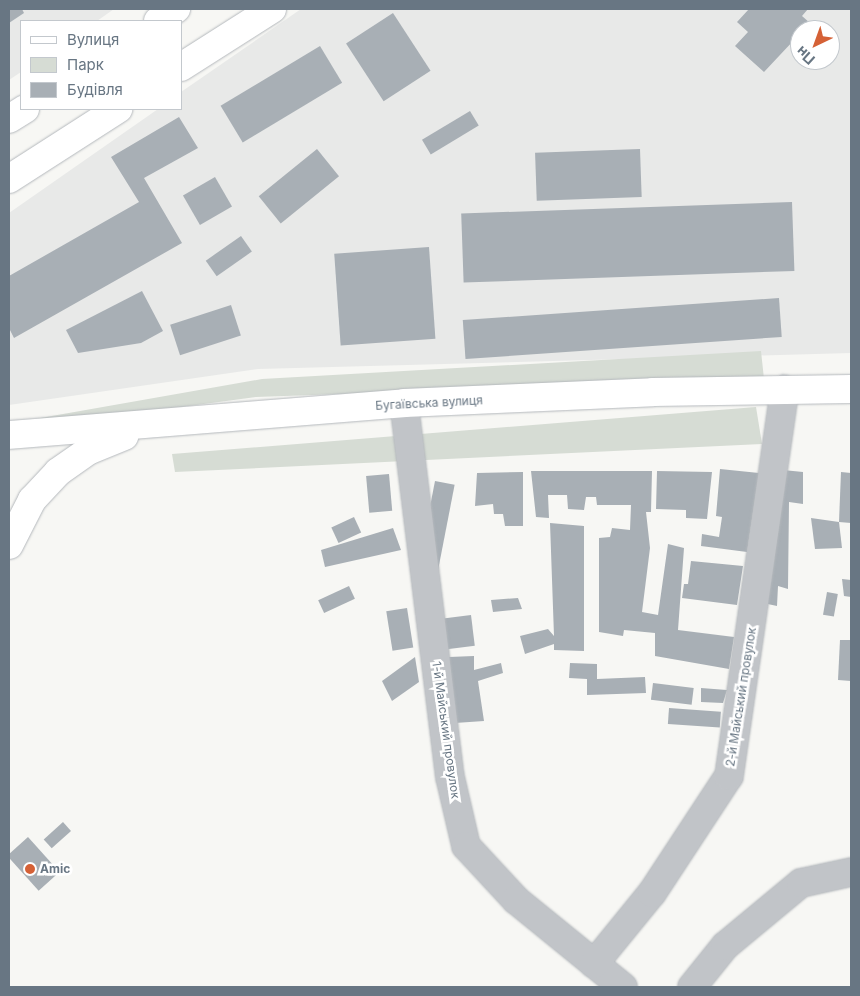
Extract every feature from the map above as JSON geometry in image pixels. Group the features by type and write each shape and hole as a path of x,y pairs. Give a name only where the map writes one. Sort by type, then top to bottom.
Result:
{"main road":[{"path":"160,20 176,9"},
{"path":"182,67 272,9"},
{"path":"9,119 23,110"},
{"path":"9,179 116,110"},
{"name":"Бугаївська вулиця","path":"11,435 156,425 404,403 785,389 851,389"},
{"path":"9,545 32,500 74,460 109,441 156,425"}],"street":[{"name":"2-й Майський провулок","path":"594,964 652,893 729,776 785,389"},
{"name":"1-й Майський провулок","path":"404,403 450,777 466,846 516,900 623,987"},
{"path":"692,987 725,946 801,882 851,872"}],"shaded area":[{"path":"9,9 114,9 98,20 20,20 20,73 9,80"},
{"path":"301,9 851,9 851,353 258,369 9,405 9,213 157,110 182,110 182,91"}],"green space":[{"path":"761,351 764,379 256,397 32,427 29,420 262,379"},
{"path":"756,407 762,444 175,472 172,454"}],"building":[{"path":"9,9 22,9 24,13 9,23"},
{"path":"749,9 808,9 802,16 807,20 790,20 790,44 764,72 735,46 748,32 737,22"},
{"path":"393,13 431,71 384,101 346,43"},
{"path":"320,46 342,83 243,143 221,106"},
{"path":"470,111 479,126 431,154 422,140"},
{"path":"179,117 198,148 144,178 182,243 14,338 9,328 9,276 139,202 111,157"},
{"path":"317,149 339,176 281,223 259,196"},
{"path":"640,149 642,197 537,201 535,153"},
{"path":"215,177 232,206 200,225 183,196"},
{"path":"792,202 794,271 464,283 461,214"},
{"path":"241,236 252,252 217,276 206,261"},
{"path":"429,247 435,339 341,345 334,254"},
{"path":"142,291 163,331 141,343 78,353 66,330"},
{"path":"779,298 782,337 465,359 463,320"},
{"path":"231,305 241,335 180,355 170,325"},
{"path":"720,469 759,473 747,552 701,546 702,534 719,537 722,517 716,516"},
{"path":"783,470 803,472 803,504 789,502 788,589 778,586 777,606 763,603"},
{"path":"531,471 652,471 651,512 646,512 650,548 642,612 658,615 668,544 684,548 678,630 734,637 729,669 655,656 655,633 624,630 623,636 599,632 599,538 610,537 612,528 630,530 631,505 597,505 596,497 586,497 584,510 568,509 567,495 548,495 549,518 536,517"},
{"path":"657,471 712,472 707,519 686,518 686,510 656,509"},
{"path":"523,472 523,526 505,526 503,514 494,514 493,504 475,506 477,473"},
{"path":"841,472 851,473 851,523 839,522"},
{"path":"389,474 392,511 369,513 366,476"},
{"path":"435,481 455,485 434,589 415,585"},
{"path":"354,517 361,532 339,543 331,528"},
{"path":"811,518 839,522 842,548 815,549"},
{"path":"550,523 584,526 584,651 554,650 554,644 525,654 520,636 548,629 554,636"},
{"path":"393,528 401,550 325,567 321,550"},
{"path":"691,561 743,566 737,605 682,598 684,584 688,584"},
{"path":"842,579 851,580 851,597 844,596"},
{"path":"349,586 355,599 324,613 318,600"},
{"path":"827,592 838,594 834,617 823,615"},
{"path":"518,598 522,609 493,612 491,600"},
{"path":"407,608 413,648 393,651 386,611"},
{"path":"471,615 475,646 445,649 441,619"},
{"path":"840,640 851,640 851,681 838,680"},
{"path":"474,656 474,670 501,663 503,673 478,681 484,721 455,723 449,657"},
{"path":"415,657 419,682 392,701 382,681"},
{"path":"570,663 597,664 597,679 645,677 646,693 587,695 587,679 569,678"},
{"path":"653,683 694,688 692,705 651,700"},
{"path":"701,688 727,690 723,703 701,702"},
{"path":"669,708 721,712 720,728 668,724"},
{"path":"63,822 71,831 52,848 44,839"},
{"path":"28,837 59,872 39,891 9,858 9,854"}],"place":[{"name":"Amic","path":"30,869"}]}
